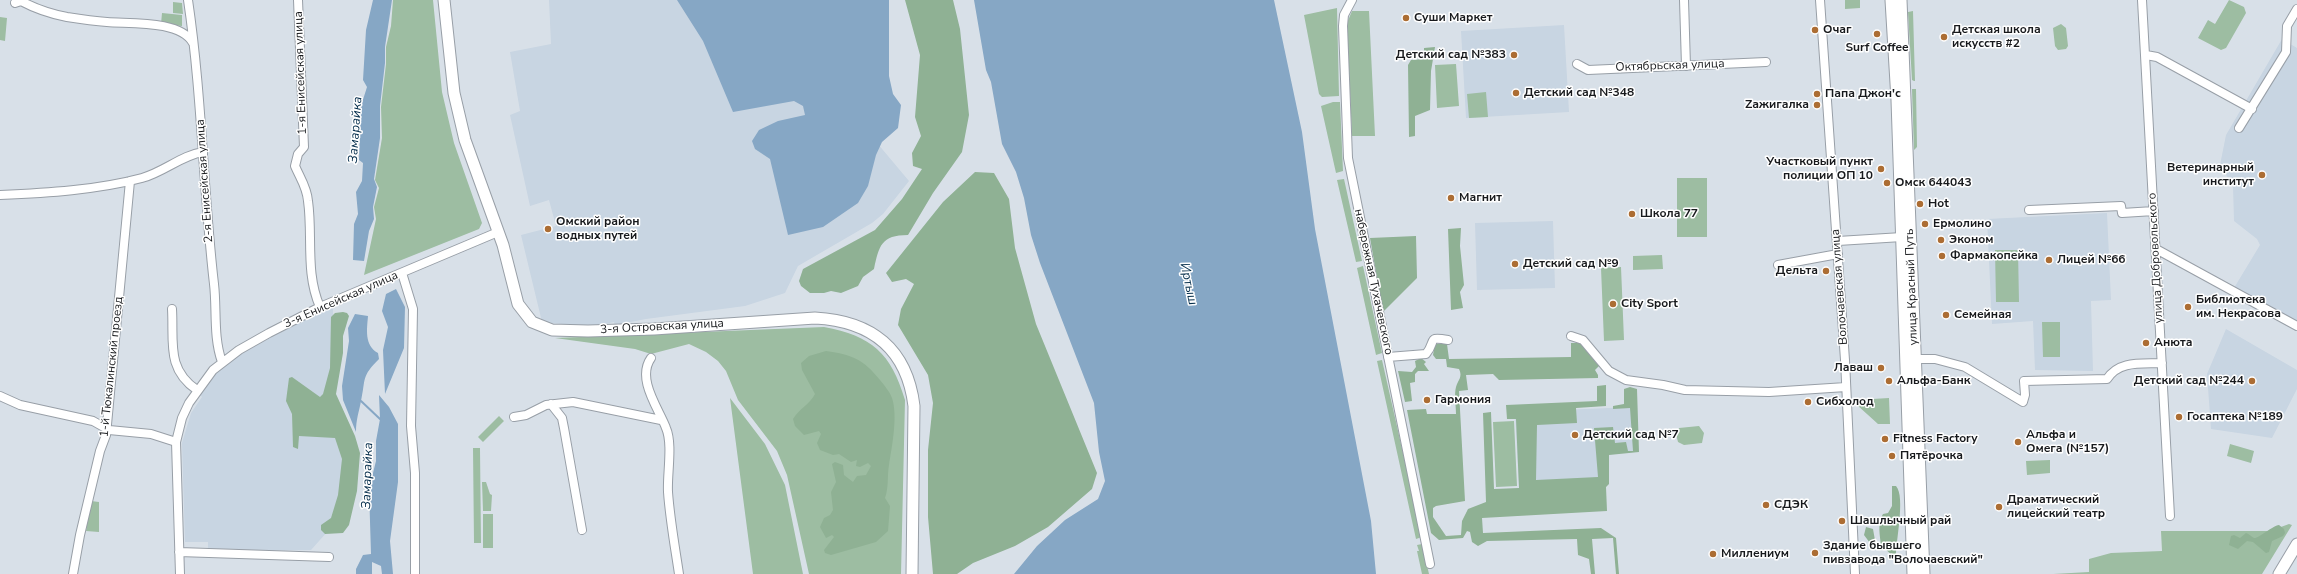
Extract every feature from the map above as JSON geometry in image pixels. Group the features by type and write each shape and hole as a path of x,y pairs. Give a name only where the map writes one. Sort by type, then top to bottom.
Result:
{"main road":[{"name":"3-я Островская улица","path":"444,0 450,62 459,117 470,158 498,232 518,304 526,317 545,329 565,331 654,329 815,318 836,319 866,330 887,345 906,370 912,387 914,406 912,574"},
{"name":"улица Красный Путь","path":"1891,0 1915,360 1924,574"},
{"name":"улица Красный Путь","path":"1901,0 1913,574"},
{"path":"2279,574 2294,557 2297,544"}],"street":[{"name":"2-я Енисейская улица","path":"188,0 194,46 209,244 216,303 217,337 222,362"},
{"name":"1-я Енисейская улица","path":"298,0 304,147 298,154 295,166 304,183 308,201 312,282 320,307"},
{"name":"набережная Тухачевского","path":"1352,0 1344,15 1343,26 1348,158 1430,564"},
{"path":"1684,0 1686,66"},
{"name":"Волочаевская улица","path":"1820,0 1838,241 1855,574"},
{"name":"улица Добровольского","path":"2142,0 2170,516"},
{"path":"19,1 38,10 66,17 151,24 179,31 186,34 194,46"},
{"path":"2238,128 2252,109 2286,52 2287,26 2297,9"},
{"path":"2146,55 2157,57 2252,109"},
{"name":"Октябрьская улица","path":"1577,64 1588,70 1766,62"},
{"path":"0,195 71,189 130,181 158,174 185,157 203,152"},
{"name":"1-й Тюкалинский проезд","path":"73,574 80,535 100,451 105,440 129,205 130,181"},
{"path":"2029,210 2121,206 2122,212 2154,211"},
{"name":"3-я Енисейская улица","path":"180,574 176,442 182,418 197,390 222,362 269,333 320,307 498,232"},
{"path":"1838,241 1906,236"},
{"path":"2156,249 2297,326"},
{"path":"1778,265 1838,254"},
{"path":"402,273 413,309 411,426 415,472 415,574"},
{"path":"172,309 174,364 181,376 197,390"},
{"path":"1571,336 1584,340 1609,371 1626,380 1663,385 1685,390 1769,392 1846,387"},
{"path":"1388,357 1426,354 1434,339 1437,337 1448,340"},
{"path":"651,358 646,369 648,386 661,420 667,429 670,511 679,574"},
{"path":"1915,360 1934,359 1965,367 2023,402 2025,395 2024,382 2107,379 2114,369 2121,366 2162,363"},
{"path":"1,396 26,407 93,421 106,429 113,431 151,434 176,442"},
{"path":"514,417 526,415 551,404 572,402 661,420"},
{"path":"551,404 562,418 582,530"},
{"path":"179,552 329,557"}],"shaded area":[{"path":"549,0 757,0 909,181 883,214 872,223 798,266 785,293 745,306 646,319 615,325 614,322 592,327 542,322 521,235 556,226 549,200 530,206 510,115 520,111 510,52 551,44"},
{"path":"1564,25 1569,112 1466,118 1461,31"},
{"name":"Ветеринарный институт","path":"2282,39 2297,48 2297,323 2234,288 2260,245 2257,239 2234,221 2233,186 2220,165 2226,135"},
{"name":"Лицей №66","path":"2107,213 2111,300 2091,301 2093,371 2035,370 2033,321 1992,324 1987,219"},
{"name":"Детский сад №9","path":"1553,221 1555,288 1477,290 1475,223"},
{"path":"333,307 335,437 340,443 345,458 343,489 328,531 311,550 208,551 208,542 185,542 182,443 191,413 202,397 200,395 220,368 242,353 308,318"},
{"name":"Детский сад №244","path":"2226,329 2297,370 2297,389 2272,438 2211,429 2207,374"},
{"name":"Детский сад №7","path":"1632,407 1634,452 1608,453 1609,484 1519,488 1515,412"}],"green space":[{"path":"393,0 433,0 442,92 454,143 482,223 479,229 364,275 376,219 374,207 379,188 375,180 382,138 381,107 386,64 386,47 391,26"},
{"path":"905,0 953,0 960,29 969,115 962,152 933,193 908,235 892,237 883,243 874,269 863,277 858,286 841,293 831,291 824,293 810,293 801,286 799,281 803,269 875,230 902,199 922,169 913,166 912,153 921,136 915,117 920,55"},
{"path":"1845,0 1860,0 1860,8 1845,9"},
{"path":"2229,0 2244,7 2246,13 2226,48 2221,50 2198,38 2208,20 2215,24"},
{"path":"173,2 182,3 183,14 173,13"},
{"path":"1337,8 1339,96 1322,97 1319,94 1304,15"},
{"path":"1352,11 1369,11 1375,136 1352,136 1347,23"},
{"path":"1913,11 1915,81 1912,80 1908,12"},
{"path":"162,13 182,15 182,26 161,24"},
{"path":"0,17 7,18 5,41 0,40"},
{"path":"2061,24 2066,28 2068,46 2066,49 2058,50 2055,46 2053,28"},
{"path":"1435,47 1431,71 1430,110 1415,116 1415,136 1409,137 1408,65 1411,60 1424,59 1424,48"},
{"path":"1456,64 1459,106 1437,108 1435,65"},
{"path":"1912,89 1916,89 1917,147 1914,150"},
{"path":"1486,92 1488,117 1469,118 1467,94"},
{"path":"1333,102 1340,102 1343,171 1336,173 1321,106"},
{"path":"975,172 994,173 1009,199 1015,248 1036,324 1097,473 1092,489 1048,527 1015,546 973,563 957,574 933,574 928,517 928,450 933,403 928,375 898,325 901,309 914,284 906,279 892,282 886,273 943,202"},
{"path":"1677,178 1707,178 1707,237 1677,237"},
{"path":"1344,179 1362,261 1356,262 1337,180"},
{"path":"1461,228 1460,246 1464,285 1460,292 1463,308 1451,310 1448,229"},
{"path":"1416,236 1417,278 1383,312 1370,238"},
{"path":"1995,250 2018,250 2019,302 1996,302"},
{"path":"1662,255 1663,269 1633,270 1633,256"},
{"path":"1363,266 1382,353 1376,355 1357,268"},
{"name":"City Sport","path":"1621,267 1624,340 1604,341 1601,268"},
{"path":"335,313 347,313 349,316 343,336 343,353 336,394 355,436 360,453 357,491 349,525 343,533 325,534 321,530 321,525 331,518 338,495 342,459 335,438 299,436 298,449 293,447 292,414 286,401 289,378 292,377 320,397 323,394 330,368 331,317"},
{"path":"2042,322 2060,322 2060,357 2043,357"},
{"path":"824,327 855,336 877,349 893,370 905,400 901,574 809,574 787,475 777,451 738,400 726,371 718,361 706,352 689,344 651,354 635,349 555,338"},
{"path":"1571,343 1580,343 1599,366 1595,370 1598,378 1499,380 1493,374 1466,375 1468,390 1459,391 1465,501 1436,506 1433,508 1433,517 1446,536 1461,535 1462,521 1468,509 1486,502 1483,413 1491,412 1494,489 1519,488 1516,419 1507,419 1506,405 1597,401 1597,386 1606,385 1606,406 1576,408 1577,423 1537,425 1536,480 1598,477 1594,428 1613,427 1615,443 1626,442 1628,451 1633,451 1630,408 1613,409 1613,406 1624,404 1624,389 1630,387 1637,389 1639,452 1609,455 1609,484 1606,487 1607,511 1482,518 1483,533 1601,528 1616,538 1619,574 1616,574 1613,538 1592,539 1595,574 1591,574 1589,559 1578,555 1577,539 1487,541 1478,546 1472,542 1470,532 1467,531 1463,538 1439,540 1431,533 1407,410 1426,409 1427,414 1456,414 1455,390 1460,372 1459,369 1447,367 1446,359 1436,359 1433,355 1435,344 1447,344 1449,359 1571,357"},
{"path":"826,351 850,356 863,363 874,373 890,393 894,405 894,431 885,498 890,506 888,531 876,542 831,555 825,553 824,550 834,537 832,535 826,538 820,527 824,518 830,515 833,510 831,492 836,482 832,464 835,462 843,465 844,475 853,482 857,476 866,475 871,466 868,463 860,467 856,466 857,460 851,462 839,454 833,455 820,450 817,443 821,434 819,431 804,435 795,426 793,419 815,394 802,370 801,363 809,356"},
{"path":"1421,358 1426,362 1424,364 1429,371 1418,371 1415,374 1415,382 1410,383 1412,401 1405,402 1398,371 1412,372 1416,367 1415,361"},
{"path":"1382,360 1422,537 1416,539 1377,361"},
{"path":"730,398 765,444 785,485 803,574 753,574"},
{"path":"1889,398 1890,424 1878,424 1857,405 1856,400"},
{"path":"499,416 504,421 483,442 478,437"},
{"path":"1514,421 1517,486 1496,487 1493,422"},
{"path":"1699,426 1704,433 1702,443 1684,445 1678,442 1676,434 1679,428"},
{"path":"2230,444 2254,451 2251,463 2227,456"},
{"path":"473,448 480,448 481,543 474,543"},
{"path":"2050,460 2050,473 2027,475 2026,461"},
{"path":"482,482 486,482 490,494 492,495 491,511 483,511"},
{"path":"1892,486 1896,486 1899,492 1900,500 1896,559 1881,545 1879,530 1880,521 1883,514 1888,513 1892,506"},
{"path":"91,501 99,502 99,532 86,531"},
{"path":"483,514 493,514 493,548 483,548"},
{"path":"2289,524 2292,525 2262,574 2053,574 2089,572 2089,559 2111,553 2162,551 2161,531 2270,531"},
{"path":"2279,525 2284,529 2285,533 2283,536 2272,541 2269,552 2266,553 2253,542 2247,541 2238,549 2229,545 2231,536 2234,535 2240,538 2246,533 2256,538"},
{"path":"1866,527 1873,529 1876,546 1873,547 1864,535"},
{"path":"1422,544 1429,574 1422,574 1417,545"}],"water":[{"path":"373,0 392,0 385,47 385,63 380,106 380,138 374,179 377,187 373,207 374,219 369,231 364,261 353,260 354,224 358,214 356,192 362,181 363,163 359,160 361,106 367,87 363,80 366,30"},
{"path":"677,0 889,0 889,76 893,94 901,105 898,128 882,142 876,155 868,186 858,203 823,227 788,235 770,159 755,149 752,141 759,130 778,121 805,115 803,106 794,101 733,112 703,41"},
{"name":"Иртыш","path":"974,0 1274,0 1302,132 1315,229 1371,521 1376,574 1014,574 1037,546 1065,520 1098,499 1105,481 1099,452 1094,403 1040,263 1031,235 1024,198 1016,172 1002,144 991,82 986,70"},
{"path":"396,289 405,307 404,348 385,394 383,350 388,327 382,311 386,294"},
{"path":"355,314 368,316 368,341 370,346 378,353 379,359 369,370 365,378 356,432 343,400 342,386 349,341 348,328"},
{"path":"379,395 389,407 398,424 398,482 390,541 393,574 382,574 381,566 372,562 372,574 356,574 356,569 363,555 371,554 369,489 376,461 376,441 380,419"}],"waterway":[{"name":"Замарайка","path":"361,401 380,419"}],"place":[{"name":"Суши Маркет","path":"1406,18"},
{"name":"Очаг","path":"1815,30"},
{"name":"Surf Coffee","path":"1877,34"},
{"name":"Детская школа искусств #2","path":"1944,37"},
{"name":"Детский сад №383","path":"1514,55"},
{"name":"Детский сад №348","path":"1516,93"},
{"name":"Папа Джон'с","path":"1817,94"},
{"name":"Zажигалка","path":"1817,105"},
{"name":"Участковый пункт полиции ОП 10","path":"1881,169"},
{"name":"Ветеринарный институт","path":"2262,175"},
{"name":"Омск 644043","path":"1887,183"},
{"name":"Магнит","path":"1451,198"},
{"name":"Hot","path":"1920,204"},
{"name":"Школа 77","path":"1632,214"},
{"name":"Ермолино","path":"1925,224"},
{"name":"Омский район водных путей","path":"548,229"},
{"name":"Эконом","path":"1941,240"},
{"name":"Фармакопейка","path":"1942,256"},
{"name":"Лицей №66","path":"2049,260"},
{"name":"Детский сад №9","path":"1515,264"},
{"name":"Дельта","path":"1826,271"},
{"name":"City Sport","path":"1613,304"},
{"name":"Библиотека им. Некрасова","path":"2188,307"},
{"name":"Семейная","path":"1946,315"},
{"name":"Анюта","path":"2146,343"},
{"name":"Лаваш","path":"1881,368"},
{"name":"Альфа-Банк","path":"1889,381"},
{"name":"Детский сад №244","path":"2252,381"},
{"name":"Гармония","path":"1427,400"},
{"name":"Сибхолод","path":"1808,402"},
{"name":"Госаптека №189","path":"2179,417"},
{"name":"Детский сад №7","path":"1575,435"},
{"name":"Fitness Factory","path":"1885,439"},
{"name":"Альфа и Омега (№157)","path":"2018,442"},
{"name":"Пятёрочка","path":"1892,456"},
{"name":"СДЭК","path":"1766,505"},
{"name":"Драматический лицейский театр","path":"1999,507"},
{"name":"Шашлычный рай","path":"1842,521"},
{"name":"Здание бывшего пивзавода \"Волочаевский\"","path":"1815,553"},
{"name":"Миллениум","path":"1713,554"}]}
